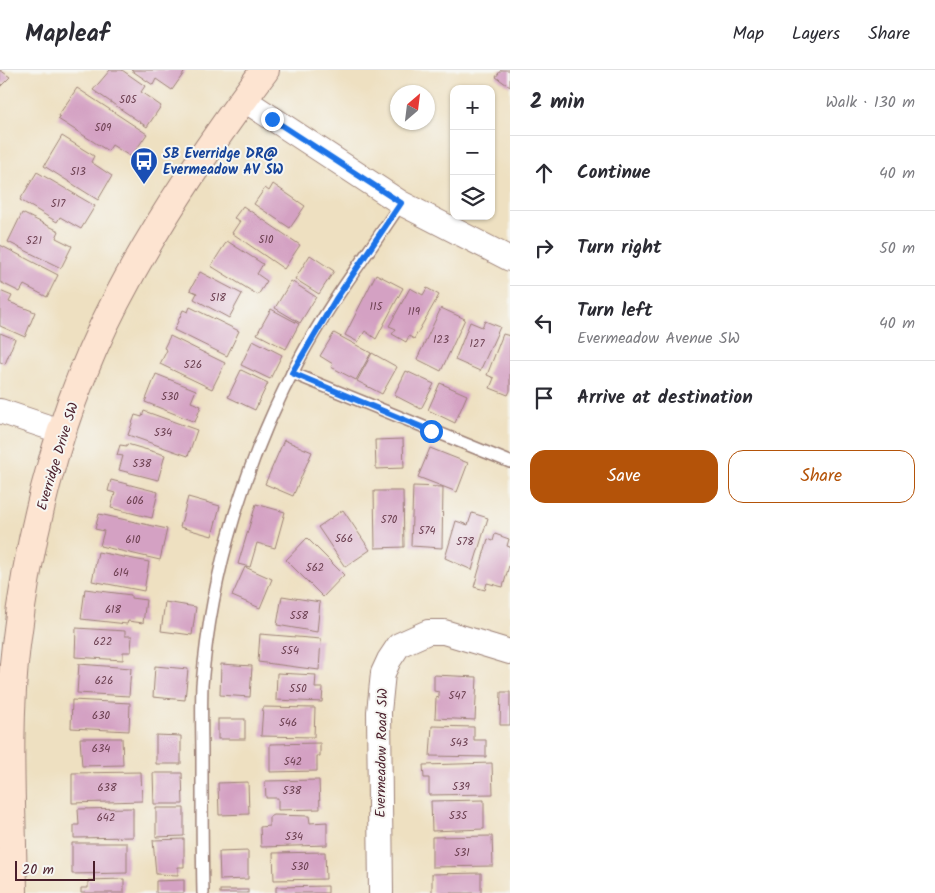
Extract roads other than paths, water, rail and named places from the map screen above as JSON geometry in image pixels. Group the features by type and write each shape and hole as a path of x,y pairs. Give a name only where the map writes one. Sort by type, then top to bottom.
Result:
{"street":[{"name":"Everridge Drive SW","path":"13,893 11,711 15,646 34,531 45,488 86,368 115,302 156,230 243,99 265,70"},
{"path":"243,99 401,203 510,259"},
{"path":"0,411 63,432"},
{"name":"Evermeadow Road SW","path":"381,893 379,712 382,673 399,645 428,632 444,632 510,652"}],"lane":[{"path":"203,893 202,685 219,578 234,519 249,471 292,373 336,299 401,203"},
{"path":"292,373 510,462"}],"place":[{"name":"SB Everridge DR@ Evermeadow AV SW","path":"144,185"}]}
